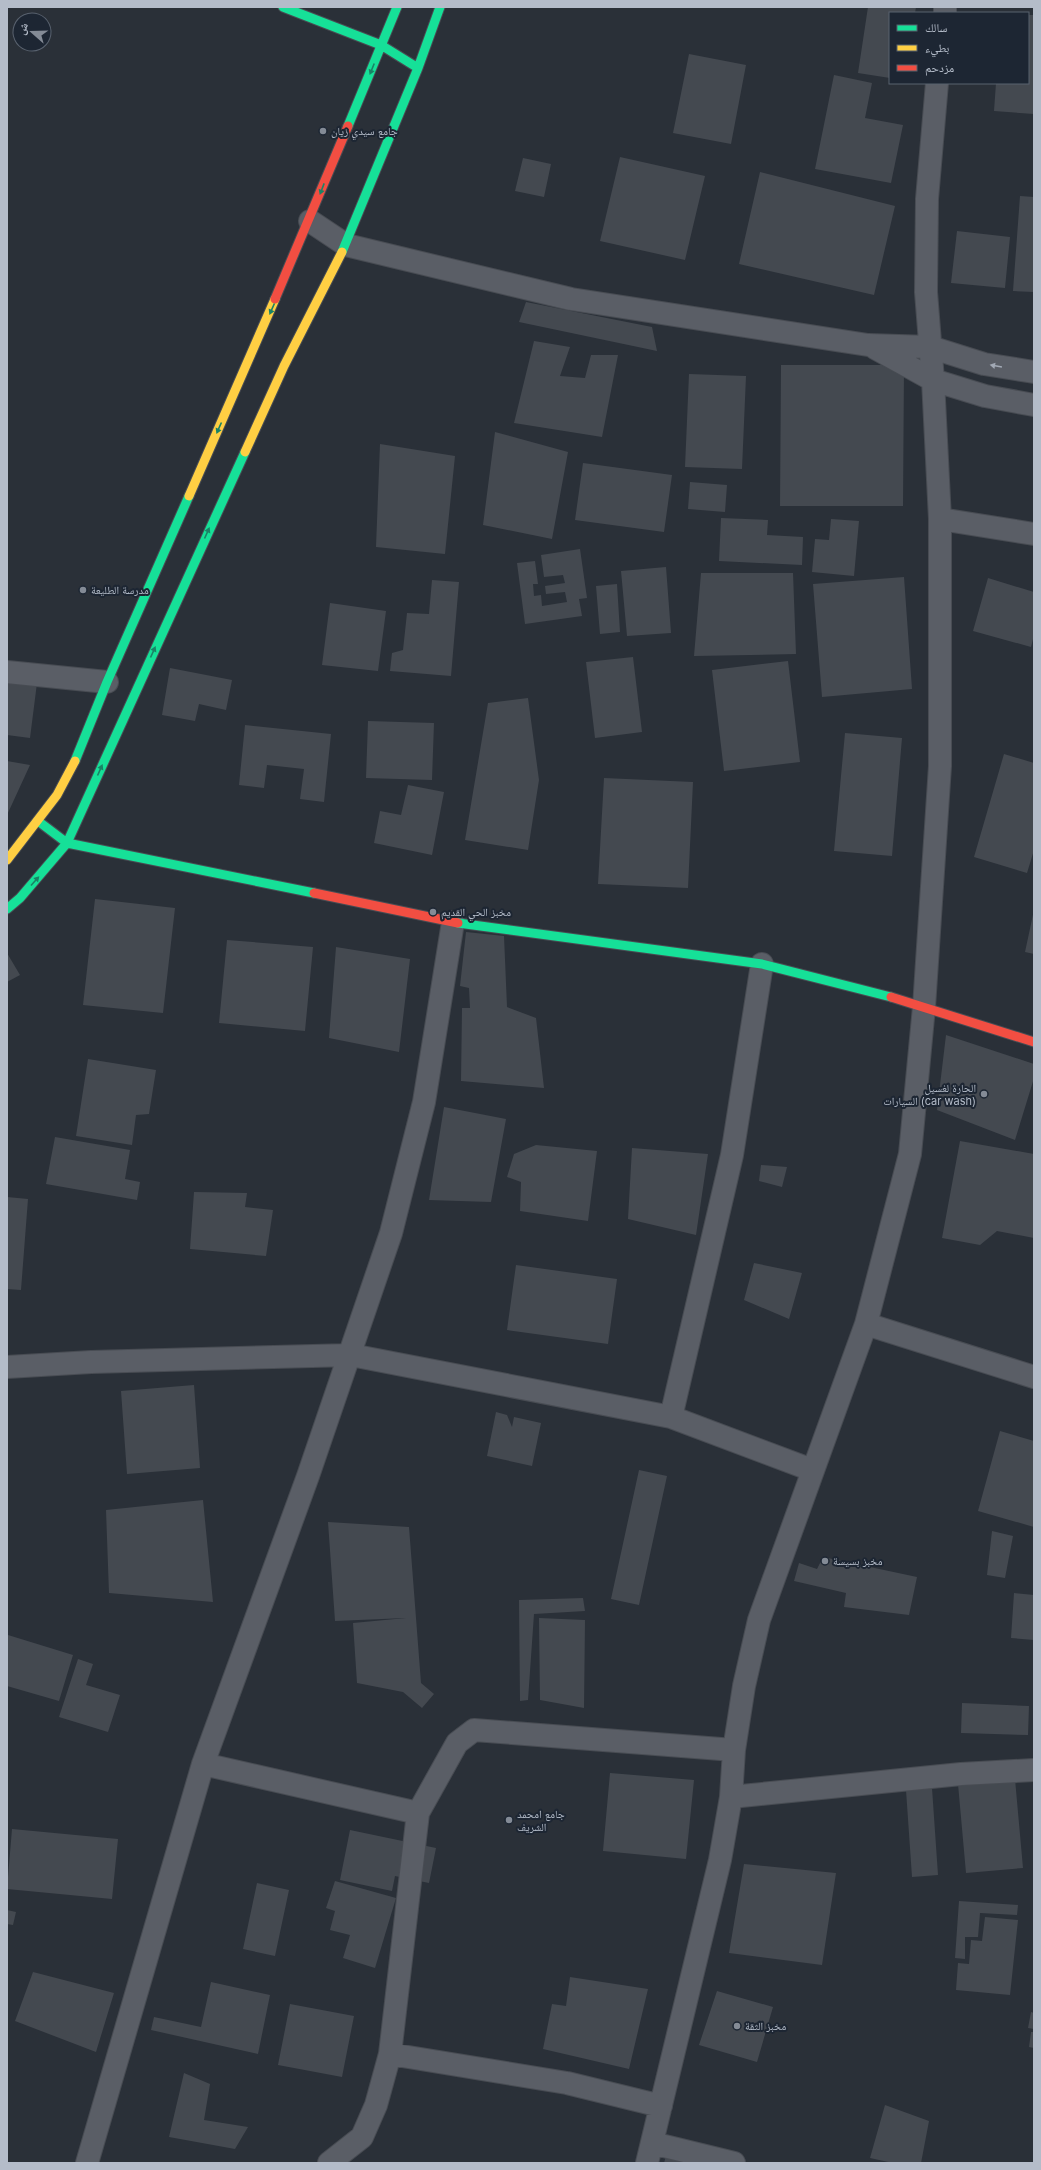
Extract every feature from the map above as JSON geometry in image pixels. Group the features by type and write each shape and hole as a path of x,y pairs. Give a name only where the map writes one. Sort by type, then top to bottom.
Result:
{"main road":[{"path":"283,7 381,45 418,68"},
{"path":"7,860 57,795 72,769 107,682 310,221 381,45 398,7"},
{"path":"7,909 20,898 67,842 284,366 346,245 418,68 440,7"},
{"path":"38,821 67,842 453,922 762,964 813,975 924,1007 1034,1042"}],"street":[{"path":"734,2163 650,2153 720,1860 731,1797 734,1750 744,1686 759,1620 866,1324 910,1154 924,1007 940,766 940,519 933,380 926,292 927,199 938,84"},
{"path":"310,221 346,245 571,298 868,345 930,348 984,364 1034,372"},
{"path":"868,345 905,363 933,380 985,396 1034,405"},
{"path":"940,519 1034,534"},
{"path":"7,672 107,682"},
{"path":"87,2163 203,1764 243,1657 351,1355 391,1233 424,1102 453,922"},
{"path":"671,1417 732,1155 762,964"},
{"path":"866,1324 1034,1377"},
{"path":"7,1367 91,1362 351,1355 671,1417 812,1470"},
{"path":"329,2163 362,2137 376,2106 390,2054 418,1813 457,1742 474,1730 734,1750"},
{"path":"203,1764 418,1813"},
{"path":"731,1797 961,1774 1034,1770"},
{"path":"390,2054 567,2083 661,2106"}],"building":[{"path":"868,7 916,7 915,12 889,12 889,78 858,73"},
{"path":"1029,15 1034,15 1034,114 994,111 996,84 1029,84"},
{"path":"689,54 746,65 731,144 673,133"},
{"path":"834,75 872,83 865,118 903,125 891,183 815,169"},
{"path":"620,157 705,176 685,260 600,241"},
{"path":"523,158 551,164 544,197 515,191"},
{"path":"760,172 895,206 874,295 739,264"},
{"path":"1020,196 1034,197 1034,292 1013,291"},
{"path":"957,231 1010,237 1005,288 951,283"},
{"path":"526,302 652,327 657,351 519,322"},
{"path":"534,341 570,347 560,376 585,378 591,355 618,355 602,437 514,423"},
{"path":"781,365 904,365 903,506 780,506"},
{"path":"689,374 746,376 742,469 685,467"},
{"path":"495,432 568,452 552,539 483,525"},
{"path":"380,444 455,456 445,554 376,547"},
{"path":"583,463 672,475 664,532 575,520"},
{"path":"690,482 727,485 725,512 688,509"},
{"path":"721,518 768,520 767,535 803,537 802,565 719,561"},
{"path":"831,519 859,521 854,576 812,572 815,539 829,540"},
{"path":"580,549 587,598 579,599 582,616 525,624 517,563 535,561 538,584 533,584 534,596 541,595 542,606 567,602 565,592 546,594 545,586 565,583 563,575 544,577 541,555"},
{"path":"666,567 671,633 627,636 621,571"},
{"path":"701,573 793,573 796,654 694,656"},
{"path":"904,577 912,689 822,697 813,584"},
{"path":"988,578 1034,592 1034,635 1031,647 973,631"},
{"path":"432,580 459,582 451,676 390,671 392,653 403,650 407,613 429,614"},
{"path":"617,584 620,632 600,634 596,586"},
{"path":"330,603 386,611 378,671 322,665"},
{"path":"633,657 642,732 595,738 586,662"},
{"path":"788,661 800,762 724,771 712,670"},
{"path":"170,668 232,680 226,710 199,704 195,721 162,715"},
{"path":"7,680 37,683 30,738 7,735"},
{"path":"528,698 539,780 528,850 465,840 488,703"},
{"path":"368,721 434,723 432,780 366,778"},
{"path":"245,725 331,734 324,802 300,799 304,769 267,765 264,788 239,785"},
{"path":"845,733 902,738 892,856 834,851"},
{"path":"1004,754 1034,763 1034,850 1027,873 974,857"},
{"path":"7,761 30,765 7,815"},
{"path":"604,778 693,782 688,888 598,884"},
{"path":"408,785 444,792 432,855 374,843 380,811 401,815"},
{"path":"95,899 175,908 163,1013 83,1005"},
{"path":"1034,910 1034,954 1025,952"},
{"path":"466,932 504,936 507,1007 536,1018 544,1088 461,1081 462,1008 470,1008 469,988 460,986"},
{"path":"227,940 313,947 305,1031 219,1023"},
{"path":"336,947 410,959 399,1052 329,1038"},
{"path":"7,953 20,975 7,982"},
{"name":"الحارة لغسيل السيارات (car wash)","path":"946,1035 1034,1064 1034,1078 1015,1140 937,1110"},
{"path":"88,1059 156,1070 149,1114 136,1115 132,1145 76,1136"},
{"path":"444,1107 506,1119 491,1202 429,1200"},
{"path":"55,1137 130,1150 125,1179 140,1182 137,1200 46,1184"},
{"path":"960,1141 1034,1154 1034,1238 997,1231 980,1245 942,1238"},
{"path":"536,1145 597,1151 588,1221 520,1211 521,1182 507,1177 514,1154"},
{"path":"632,1148 708,1154 696,1235 628,1219"},
{"path":"761,1165 787,1167 782,1187 759,1181"},
{"path":"194,1192 247,1193 245,1207 273,1210 266,1256 190,1249"},
{"path":"7,1197 28,1199 21,1290 7,1289"},
{"path":"754,1263 802,1273 789,1319 744,1300"},
{"path":"516,1265 617,1279 608,1344 507,1330"},
{"path":"194,1385 200,1468 127,1474 121,1391"},
{"path":"496,1412 507,1415 512,1427 514,1417 541,1423 532,1466 487,1456"},
{"path":"1000,1431 1034,1441 1034,1527 978,1511"},
{"path":"639,1470 667,1476 639,1605 611,1599"},
{"path":"203,1500 213,1602 109,1593 106,1510"},
{"path":"328,1522 409,1527 421,1683 434,1694 422,1708 403,1692 357,1683 353,1623 406,1618 335,1621"},
{"path":"992,1531 1013,1536 1005,1578 987,1575"},
{"path":"823,1557 917,1577 909,1615 844,1607 846,1593 794,1581 799,1563 817,1569"},
{"path":"1014,1593 1034,1595 1034,1640 1011,1638"},
{"path":"583,1598 585,1611 534,1614 528,1700 520,1701 519,1600"},
{"path":"539,1618 585,1620 584,1708 540,1700"},
{"path":"8,1635 73,1655 59,1701 7,1686"},
{"path":"78,1659 93,1664 86,1685 120,1695 108,1732 59,1717"},
{"path":"962,1703 1029,1706 1028,1735 961,1733"},
{"path":"610,1773 694,1780 686,1859 603,1851"},
{"path":"1015,1779 1023,1868 966,1873 958,1784"},
{"path":"932,1788 938,1875 912,1877 906,1790"},
{"path":"12,1829 118,1839 112,1899 7,1889"},
{"path":"350,1830 436,1848 429,1883 395,1876 392,1891 340,1880"},
{"path":"744,1864 836,1873 822,1965 729,1953"},
{"path":"335,1881 396,1898 375,1968 343,1958 350,1935 330,1930 335,1911 326,1908"},
{"path":"257,1883 289,1890 275,1956 243,1949"},
{"path":"959,1901 1018,1905 1017,1915 980,1913 978,1937 965,1937 965,1959 955,1958"},
{"path":"7,1910 16,1912 13,1925 7,1924"},
{"path":"985,1917 1018,1920 1010,1995 956,1990 958,1963 969,1964 971,1940 982,1941"},
{"path":"33,1972 114,1993 96,2052 15,2021"},
{"path":"570,1977 648,1989 629,2069 543,2049 552,2004 566,2006"},
{"path":"211,1982 270,1995 258,2054 151,2030 154,2017 201,2027"},
{"name":"مخبز الثقة","path":"717,1991 773,2007 757,2062 699,2045"},
{"path":"290,2004 354,2016 342,2077 278,2065"},
{"path":"1031,2012 1034,2013 1034,2029 1028,2028"},
{"path":"1031,2032 1034,2032 1034,2048 1029,2047"},
{"path":"184,2073 210,2084 204,2120 248,2127 235,2149 169,2137"},
{"path":"885,2105 929,2121 921,2163 893,2163 870,2158"},
{"path":"666,2156 686,2163 664,2163"}],"traffic: fast":[{"path":"283,7 381,45 418,68"},
{"path":"348,126 397,7"},
{"path":"342,252 418,68 440,7"},
{"path":"7,909 20,898 67,843 245,452"},
{"path":"75,761 107,682 189,496"},
{"path":"38,821 67,843 314,893"},
{"path":"458,923 762,964 891,997"}],"traffic: slow":[{"path":"245,452 284,366 342,252"},
{"path":"189,496 275,299"},
{"path":"7,860 57,795 75,761"}],"traffic: jam":[{"path":"275,299 348,126"},
{"path":"314,893 458,923"},
{"path":"891,997 1034,1042"}],"place":[{"name":"جامع سيدي زيان","path":"323,131"},
{"name":"مدرسة الطليعة","path":"83,590"},
{"name":"مخبز الحي القديم","path":"433,912"},
{"name":"الحارة لغسيل السيارات (car wash)","path":"984,1094"},
{"name":"مخبز بسيسة","path":"825,1561"},
{"name":"جامع امحمد الشريف","path":"509,1820"},
{"name":"مخبز الثقة","path":"737,2026"}]}
